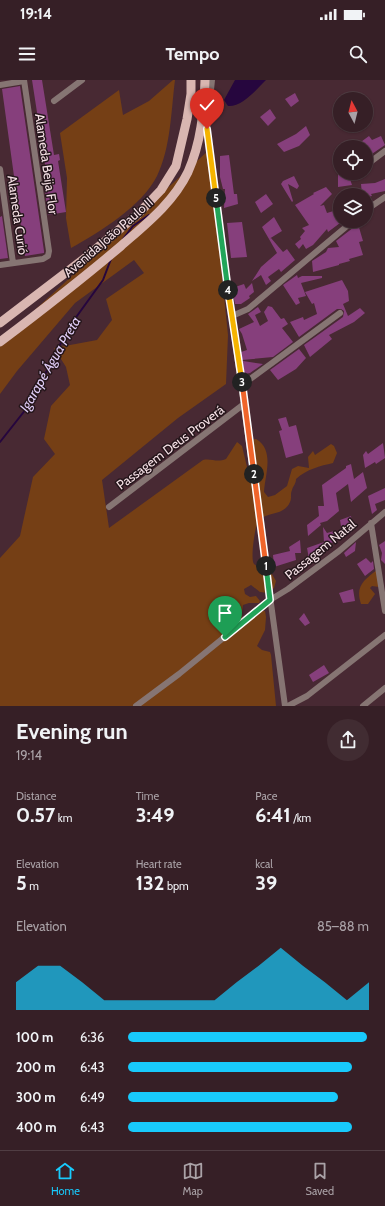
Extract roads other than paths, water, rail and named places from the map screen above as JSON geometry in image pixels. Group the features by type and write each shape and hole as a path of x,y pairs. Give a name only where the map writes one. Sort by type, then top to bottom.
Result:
{"main road":[{"name":"Avenida João Paulo II","path":"0,323 139,213 161,190 176,166 187,119 191,80"},
{"name":"Avenida João Paulo II","path":"0,342 132,237 171,199 188,172 199,136 204,113 205,80"}],"street":[{"path":"54,101 82,80"},
{"path":"212,80 207,129 209,150 270,600 286,706 307,696 385,635"},
{"path":"0,85 24,81"},
{"name":"Alameda Beija Flor","path":"13,263 43,259 48,256 49,251 24,81"},
{"path":"373,160 385,151"},
{"name":"Alameda Curió","path":"0,170 13,263"},
{"path":"373,205 385,197"},
{"path":"232,316 248,309 345,228"},
{"path":"0,265 13,263"},
{"path":"242,385 340,313"},
{"name":"Passagem Deus Proverá","path":"109,507 244,404"},
{"name":"Passagem Natal","path":"136,706 179,674 270,600 288,589 339,551 370,523 385,512"},
{"path":"370,523 385,611"},
{"path":"363,706 385,688"}],"waterway":[{"name":"Igarapé Água Preta","path":"123,239 133,226 149,215"},
{"name":"Igarapé Água Preta","path":"0,442 30,404 69,327 103,280 111,259"}]}
